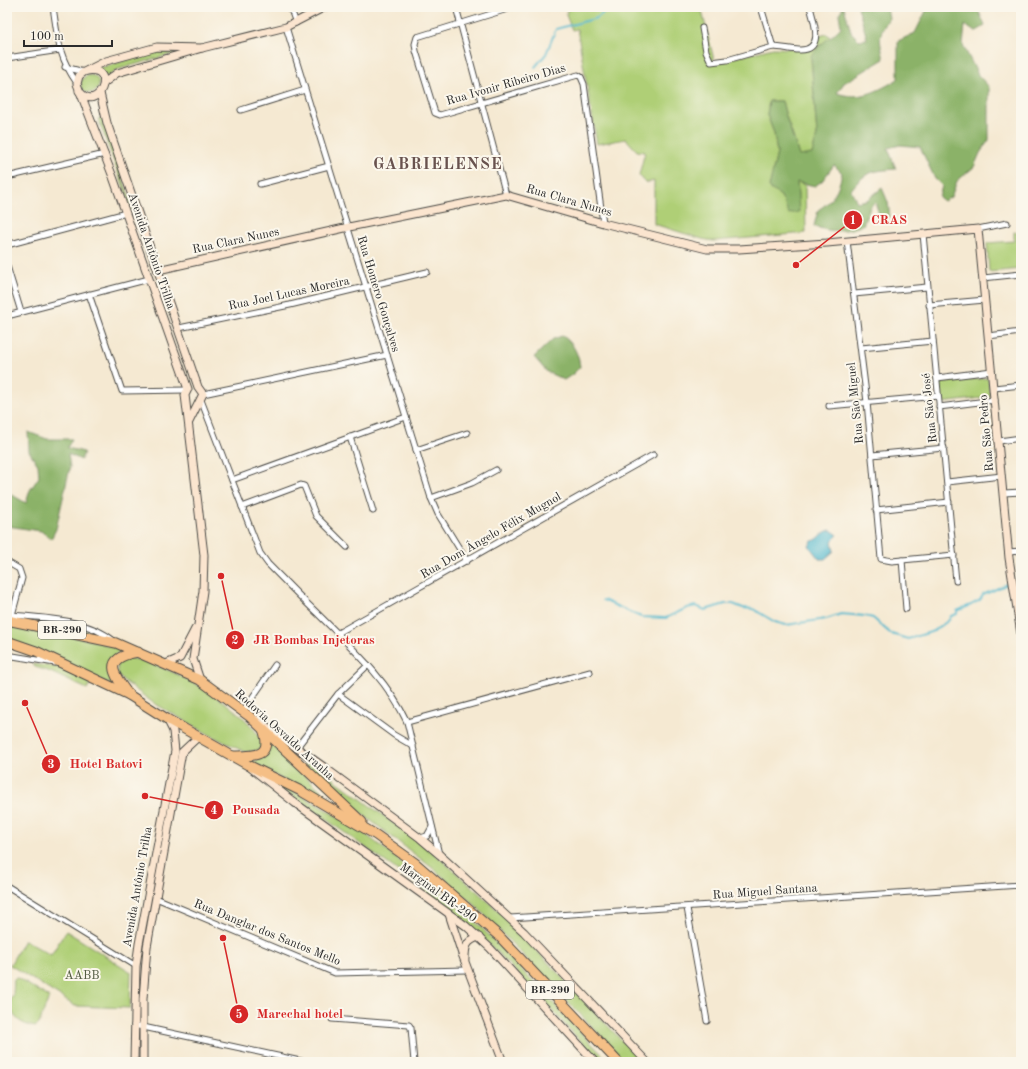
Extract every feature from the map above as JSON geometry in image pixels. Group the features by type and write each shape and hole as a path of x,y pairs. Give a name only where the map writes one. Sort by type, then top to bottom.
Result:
{"highway":[{"name":"Rodovia Osvaldo Aranha","path":"9,617 116,643 200,680 246,714 262,728 376,835"},
{"name":"Rodovia Osvaldo Aranha","path":"7,641 36,651 129,694 167,720 248,765 301,791 376,835 415,863 499,936 618,1062"},
{"name":"BR-290","path":"129,694 114,674 113,665 117,658 138,652"},
{"name":"BR-290","path":"232,756 253,756 262,752 265,749 266,742 262,728"}],"main road":[{"path":"202,48 157,47 106,61 79,76 78,86 81,93 90,97 100,93 104,83 117,73 202,48 286,27 325,7"},
{"path":"84,72 97,72 103,78 104,83"},
{"name":"Avenida Antônio Trilha","path":"78,86 105,154 188,389 186,399 188,422 204,555 203,591 193,659 200,680"},
{"name":"Avenida Antônio Trilha","path":"100,93 107,123 179,328 201,399"},
{"name":"Rua Clara Nunes","path":"158,270 347,227 506,195 603,223 707,249 738,249 847,241 978,229"},
{"name":"Rua São Pedro","path":"978,229 1004,493 1008,552 1021,634"},
{"path":"188,389 193,386 198,387"},
{"path":"186,399 191,403 201,399"},
{"path":"188,422 201,399"},
{"name":"Avenida Antônio Trilha","path":"166,664 177,661 184,654 199,621"},
{"path":"246,714 265,725 297,748 420,838 440,855 510,918 647,1062"},
{"name":"Avenida Antônio Trilha","path":"143,1062 143,1026 147,947 156,898 178,751 173,732 167,720"},
{"path":"178,751 198,737"},
{"name":"Avenida Antônio Trilha","path":"134,1062 136,966 178,751"},
{"name":"Marginal BR-290","path":"248,765 276,789 449,914 478,937 595,1062"},
{"path":"449,914 466,967 503,1062"},
{"path":"466,967 467,944 471,939 478,937"}],"street":[{"path":"53,7 60,50 65,67 78,86"},
{"path":"290,7 296,23"},
{"path":"456,7 506,195"},
{"path":"460,23 514,7"},
{"path":"761,7 773,47"},
{"path":"702,28 706,51 711,62 728,60 773,47 808,50 814,44 816,37 810,7"},
{"name":"Rua Ivonir Ribeiro Dias","path":"460,23 417,37 415,40 416,51 435,113 440,115 578,76 581,77 584,84 603,223"},
{"name":"Rua Homero Gonçalves","path":"286,27 431,498 438,514 466,561"},
{"path":"7,58 60,50"},
{"path":"65,67 84,72"},
{"path":"241,110 306,90"},
{"path":"7,177 105,154"},
{"path":"260,184 329,166"},
{"path":"7,245 126,213"},
{"path":"978,229 1007,223"},
{"name":"Rua São José","path":"923,234 956,581"},
{"name":"Rua São Miguel","path":"847,241 867,402 880,556 884,561 902,560"},
{"path":"7,266 21,312"},
{"name":"Rua Joel Lucas Moreira","path":"179,328 366,288 427,272"},
{"path":"983,278 1021,274"},
{"path":"7,316 149,279"},
{"path":"854,294 927,287"},
{"path":"89,294 122,391 188,389"},
{"path":"929,305 985,300"},
{"path":"988,336 1021,332"},
{"path":"861,348 933,341"},
{"path":"387,355 201,399 260,553 268,564 368,665 393,696 407,722 440,855"},
{"path":"937,378 992,371"},
{"path":"994,388 1021,385"},
{"path":"829,406 938,396"},
{"path":"939,407 995,400"},
{"path":"232,480 406,417"},
{"path":"416,450 467,432"},
{"path":"350,438 373,512"},
{"path":"999,441 1021,438"},
{"path":"872,454 944,448"},
{"name":"Rua Dom Ângelo Félix Mugnol","path":"338,633 652,455"},
{"path":"431,498 472,483 496,470"},
{"path":"947,482 1002,476"},
{"path":"242,507 301,486 306,487 316,516 347,547"},
{"path":"1004,493 1021,492"},
{"path":"876,510 949,502"},
{"path":"1008,552 1021,551"},
{"path":"906,609 902,560 954,555"},
{"path":"7,562 19,569 22,578 9,617"},
{"path":"7,655 36,661 62,664"},
{"path":"246,714 275,665"},
{"path":"297,748 338,694 368,665"},
{"path":"407,722 590,672"},
{"path":"338,694 413,746"},
{"path":"420,838 424,838 430,834 432,826"},
{"path":"1019,885 1021,898"},
{"name":"Rua Miguel Santana","path":"510,918 687,908 1019,885"},
{"path":"7,886 136,966"},
{"name":"Rua Danglar dos Santos Mello","path":"156,898 335,973 466,967"},
{"path":"687,908 707,1021"},
{"path":"332,1019 409,1025 411,1028 414,1062"},
{"path":"134,1025 305,1062"}],"green space":[{"path":"569,7 701,7 713,56 713,63 773,48 808,49 816,37 827,34 831,38 818,46 811,59 817,135 812,154 799,157 782,101 769,101 767,115 774,133 777,153 769,187 781,196 790,214 798,196 797,182 805,185 806,233 714,241 702,239 654,224 654,181 646,183 639,175 645,152 637,151 626,139 597,144 577,29 572,30 566,15"},
{"path":"843,7 851,32 859,40 867,39 858,7 887,7 889,18 880,37 884,59 844,83 837,93 853,96 869,94 898,79 898,41 915,33 928,7 977,7 985,26 975,32 965,25 963,45 978,75 989,87 989,140 980,153 974,167 957,181 951,197 944,201 939,197 942,186 935,179 920,147 900,145 888,148 896,169 881,170 870,173 861,179 851,190 857,202 867,200 882,188 888,202 890,217 881,220 875,202 870,207 863,225 851,229 833,231 814,226 818,210 831,199 839,184 842,173 834,165 822,181 815,186 797,182 799,212 789,214 781,196 769,188 777,153 774,133 767,115 769,101 782,101 799,156 812,154 817,135 811,56 841,27 839,14"},
{"path":"158,51 176,53 119,69 106,77 96,69"},
{"path":"90,75 96,78 99,84 96,90 90,93 84,90 81,84 84,78"},
{"path":"102,117 138,222 98,119"},
{"path":"1014,232 1021,232 1021,269 989,272 987,243 1014,241"},
{"path":"562,336 569,341 575,349 580,367 564,380 547,372 534,357 553,339"},
{"path":"988,378 990,397 942,403 940,383"},
{"path":"28,432 47,439 72,439 67,448 84,452 81,460 68,454 70,467 56,529 51,539 41,531 7,526 7,492 26,503 30,490 39,477 38,465 29,451"},
{"path":"18,619 70,624 104,637"},
{"path":"7,623 94,641 123,650 116,654 110,663 111,673 121,689 7,638"},
{"path":"124,658 139,660 159,666 202,688 223,702 241,716 255,731 262,744 259,750 245,752 210,735 152,702 119,677 117,671 118,662"},
{"path":"32,664 58,667 91,682 87,689 48,671 35,667"},
{"path":"273,734 435,854 502,914 642,1062 626,1062 474,904 435,870 335,793"},
{"path":"268,741 344,812 250,762 258,760 264,756 268,746"},
{"path":"263,776 281,784 356,827 445,896 481,927 609,1062 600,1062 500,955 446,905"},
{"name":"AABB","path":"66,931 131,972 130,1008 75,1006 10,965 24,940 51,955"},
{"path":"17,978 49,997 39,1024 35,1027 24,1024 16,1018 11,1009 10,998 13,996 14,979"}],"water":[{"path":"831,530 838,535 832,541 834,551 825,559 819,559 809,546 812,541 817,539 825,532"}],"waterway":[{"path":"535,67 546,54 556,29 597,18 610,7"},
{"path":"1016,579 1021,576"},
{"path":"603,600 641,617 666,618 687,608 696,606 705,610 725,604 733,604 743,608 753,609 775,622 786,625 826,619 841,614 865,616 873,618 891,634 908,639 934,631 949,620 951,616 957,614 957,611 980,600 983,595 1007,584"}],"place":[{"name":"CRAS","path":"796,265"},
{"name":"JR Bombas Injetoras","path":"221,576"},
{"name":"Hotel Batovi","path":"25,703"},
{"name":"Pousada","path":"145,796"},
{"name":"Marechal hotel","path":"223,938"}],"district":[{"name":"GABRIELENSE","path":"438,165"}]}
